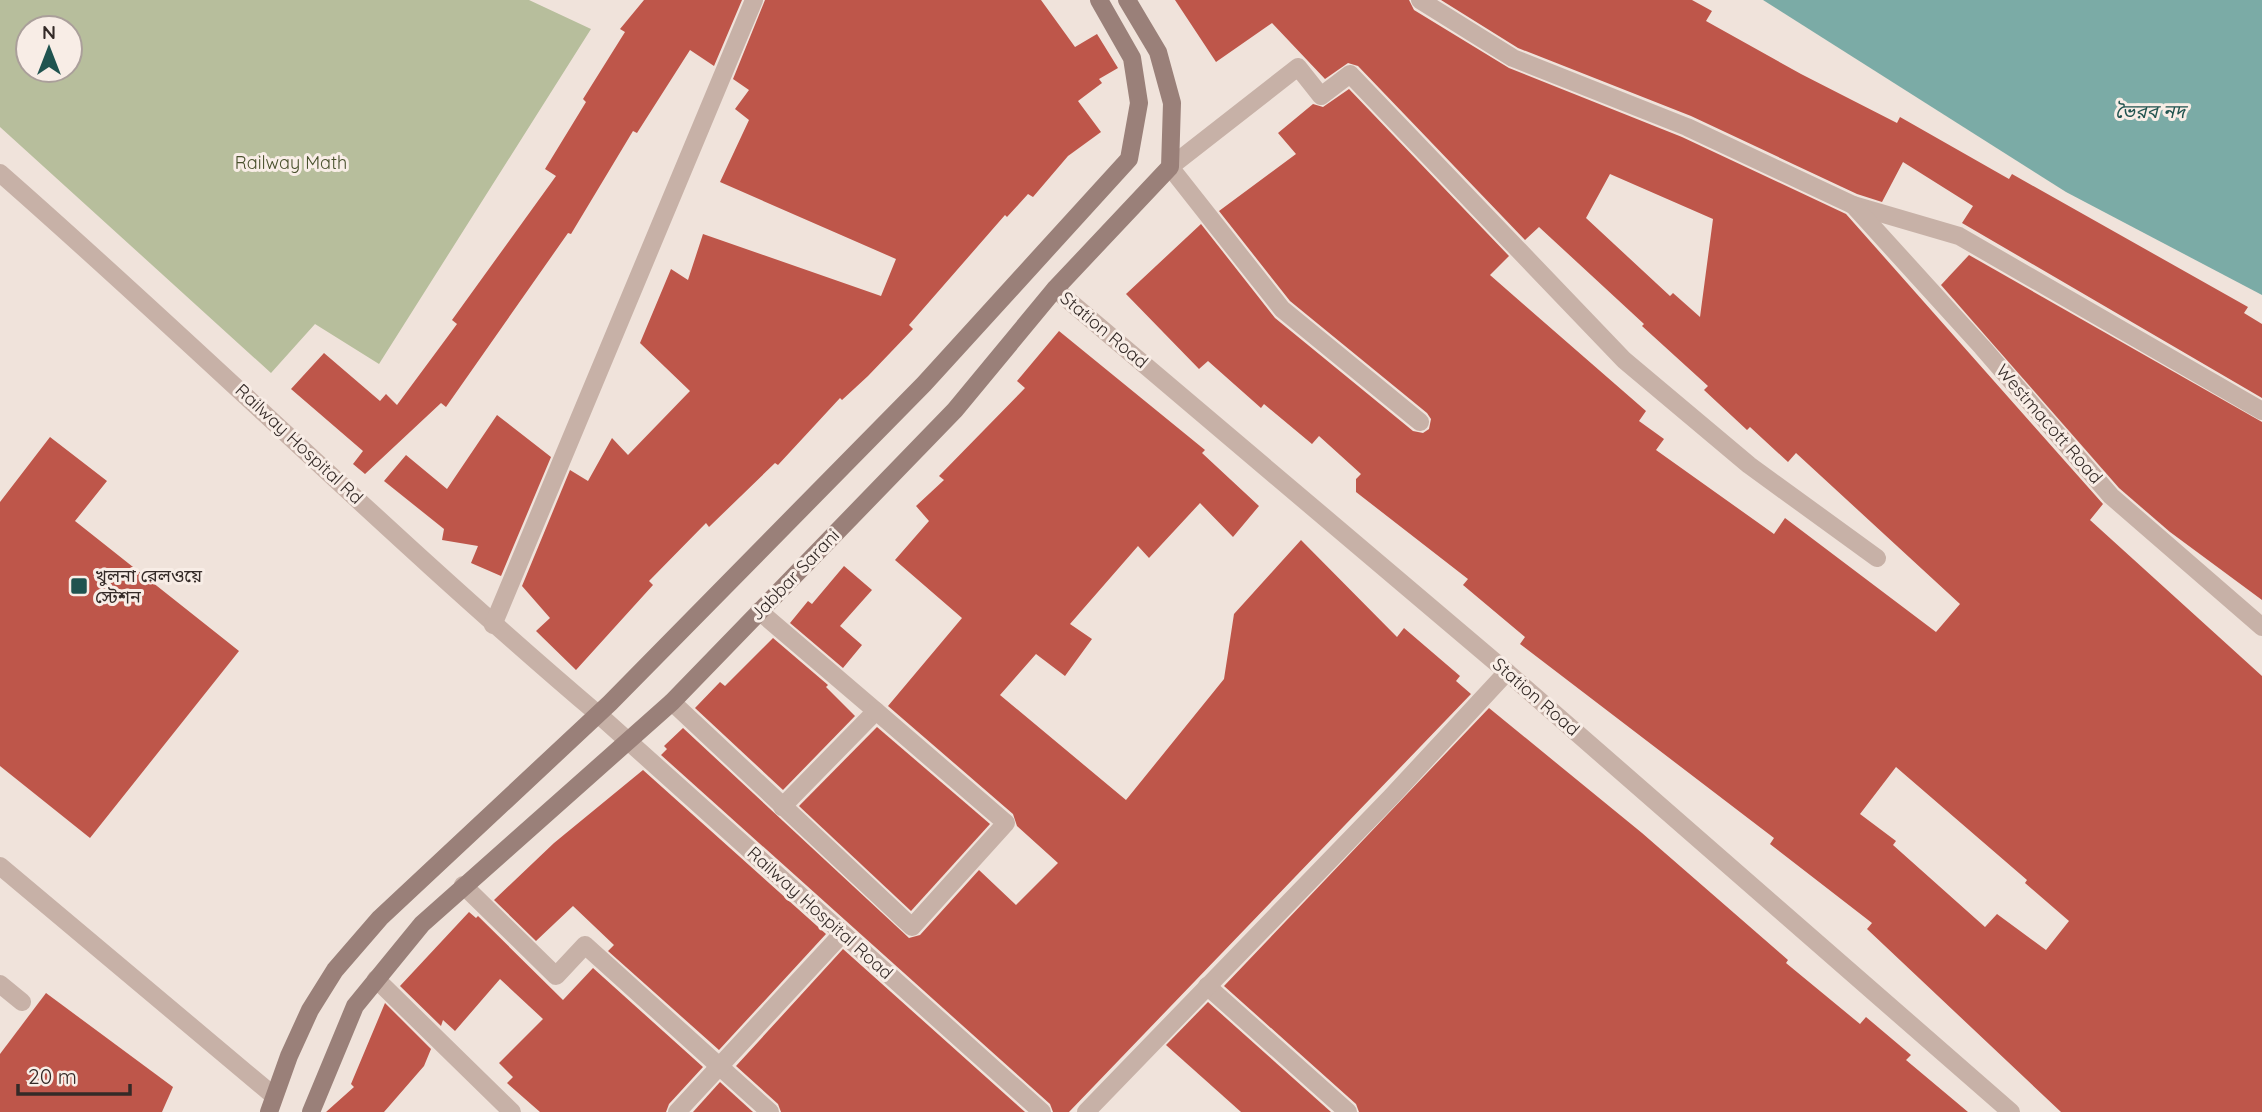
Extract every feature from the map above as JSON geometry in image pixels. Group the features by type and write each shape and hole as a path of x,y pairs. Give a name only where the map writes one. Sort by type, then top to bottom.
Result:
{"main road":[{"path":"272,1104 310,1010 335,970 380,918 598,714 924,384 1129,159 1139,103 1132,58 1098,0"},
{"path":"1127,0 1158,52 1172,103 1170,167"},
{"name":"Jabbar Sarani","path":"317,1108 355,1006 422,924 672,702 955,410 1055,289 1170,167"}],"street":[{"path":"493,625 754,0"},
{"path":"1420,0 1513,58 1687,127 1853,205 1959,236 2262,411"},
{"path":"1420,422 1282,309 1170,167 1298,67 1321,96 1350,74 1624,360 1749,465 1877,558"},
{"name":"Railway Hospital Rd","path":"0,173 221,371 493,625 598,714"},
{"name":"Westmacott Road","path":"1853,205 1982,347 2111,496 2262,626"},
{"name":"Station Road","path":"1055,289 1507,672 2011,1112"},
{"path":"672,702 912,927 1006,823 759,611"},
{"path":"1086,1112 1391,797 1507,672"},
{"path":"782,807 876,711"},
{"name":"Railway Hospital Road","path":"598,714 1042,1112"},
{"path":"0,866 272,1104"},
{"path":"463,885 556,976 585,945 770,1112"},
{"path":"677,1112 842,934"},
{"path":"376,979 512,1112"},
{"path":"0,984 22,1002"},
{"path":"1207,986 1348,1112"}],"green space":[{"name":"Railway Math","path":"0,0 529,0 591,29 379,364 315,324 271,373 0,127"}],"water":[{"name":"ভৈরব নদ","path":"1763,0 2262,0 2262,295 2066,192"}],"building":[{"path":"644,0 742,0 714,66 690,50 637,133 633,131 571,234 568,233 446,407 441,403 365,474 353,464 363,451 291,389 324,353 380,401 386,394 397,405 457,324 452,320 556,176 545,169 586,102 583,99 625,32 620,29"},
{"path":"765,0 1041,0 1075,47 1097,34 1118,68 1099,79 1102,83 1078,101 1101,132 1068,156 1033,197 1028,194 1007,217 1005,215 909,325 913,329 868,376 842,400 840,398 778,465 775,463 709,527 706,523 649,581 653,585 576,670 536,631 550,618 522,586 570,470 588,481 612,438 628,455 690,391 640,343 671,269 688,280 703,234 881,296 896,259 720,182 749,120 735,109 749,90 733,79"},
{"path":"1175,0 1409,0 1414,10 1509,68 1682,137 1846,214 2103,504 2090,520 2262,676 2262,1112 2061,1112 1867,929 1872,923 1770,844 1774,838 1520,644 1525,637 1463,585 1468,579 1356,492 1356,479 1361,474 1319,436 1312,444 1264,404 1261,408 1208,361 1199,369 1126,294 1201,224 1275,318 1413,431 1423,433 1429,429 1431,419 1427,413 1290,301 1219,211 1296,154 1278,133 1313,104 1323,107 1349,89 1509,256 1490,275 1646,411 1639,421 1664,439 1656,450 1774,534 1785,518 1936,632 1960,604 1796,453 1788,462 1750,427 1747,430 1704,390 1708,386 1539,227 1525,240 1358,66 1348,63 1325,79 1272,23 1216,62","holes":["1610,174 1713,219 1700,317 1673,293 1670,296 1586,218","1896,767 2027,880 2025,883 2069,921 2046,950 1997,914 1985,927 1893,845 1896,841 1860,814"]},
{"path":"1441,0 1692,0 1712,11 1706,21 1801,74 1897,123 1900,117 2009,179 2012,174 2248,307 2244,313 2262,324 2262,398 1962,223 1973,206 1903,162 1882,202 1857,194 1691,116 1518,48"},
{"path":"1969,255 2262,422 2262,600 2170,532 2119,488 1941,285"},
{"path":"1059,331 1205,450 1202,453 1259,506 1233,537 1200,503 1149,558 1138,546 1070,624 1092,639 1065,676 1036,654 1000,695 1126,800 1224,679 1234,614 1301,540 1397,637 1404,628 1460,676 1456,681 1471,694 1069,1112 1053,1112 1050,1104 661,755 667,749 664,746 683,728 909,938 920,935 979,870 1016,905 1058,863 1017,826 1013,814 888,706 962,618 895,560 929,521 916,506 944,480 939,476 1025,388 1017,381"},
{"path":"497,415 551,457 501,576 471,563 478,546 442,540 444,529 384,481 406,455 447,489"},
{"name":"খুলনা রেলওয়ে স্টেশন","path":"50,437 107,481 75,521 239,651 90,838 0,766 0,502"},
{"path":"844,566 872,590 840,626 862,645 843,668 790,623 808,601 812,604"},
{"path":"773,638 828,685 826,687 855,716 783,790 695,708 720,682 725,686"},
{"path":"1489,708 1642,833 1788,960 1786,963 1860,1024 1866,1017 1911,1055 1906,1060 1968,1112 1359,1112 1356,1104 1224,986"},
{"path":"877,727 990,824 911,911 799,806"},
{"path":"643,770 826,934 719,1050 608,951 614,945 573,906 536,941 494,900 554,843"},
{"path":"469,912 476,918 478,916 563,1000 593,968 703,1067 669,1104 666,1112 540,1112 507,1083 513,1077 499,1063 543,1019 500,979 455,1031 443,1020 441,1026 400,986"},
{"path":"843,949 1025,1112 781,1112 778,1104 736,1066"},
{"path":"46,993 173,1087 162,1112 0,1112 0,1054"},
{"path":"1208,1002 1331,1112 1241,1112 1166,1045"},
{"path":"385,1003 431,1049 424,1066 384,1112 326,1112 354,1087 351,1084"},
{"path":"720,1082 753,1112 693,1112"}],"place":[{"name":"খুলনা রেলওয়ে স্টেশন","path":"79,586"}]}
